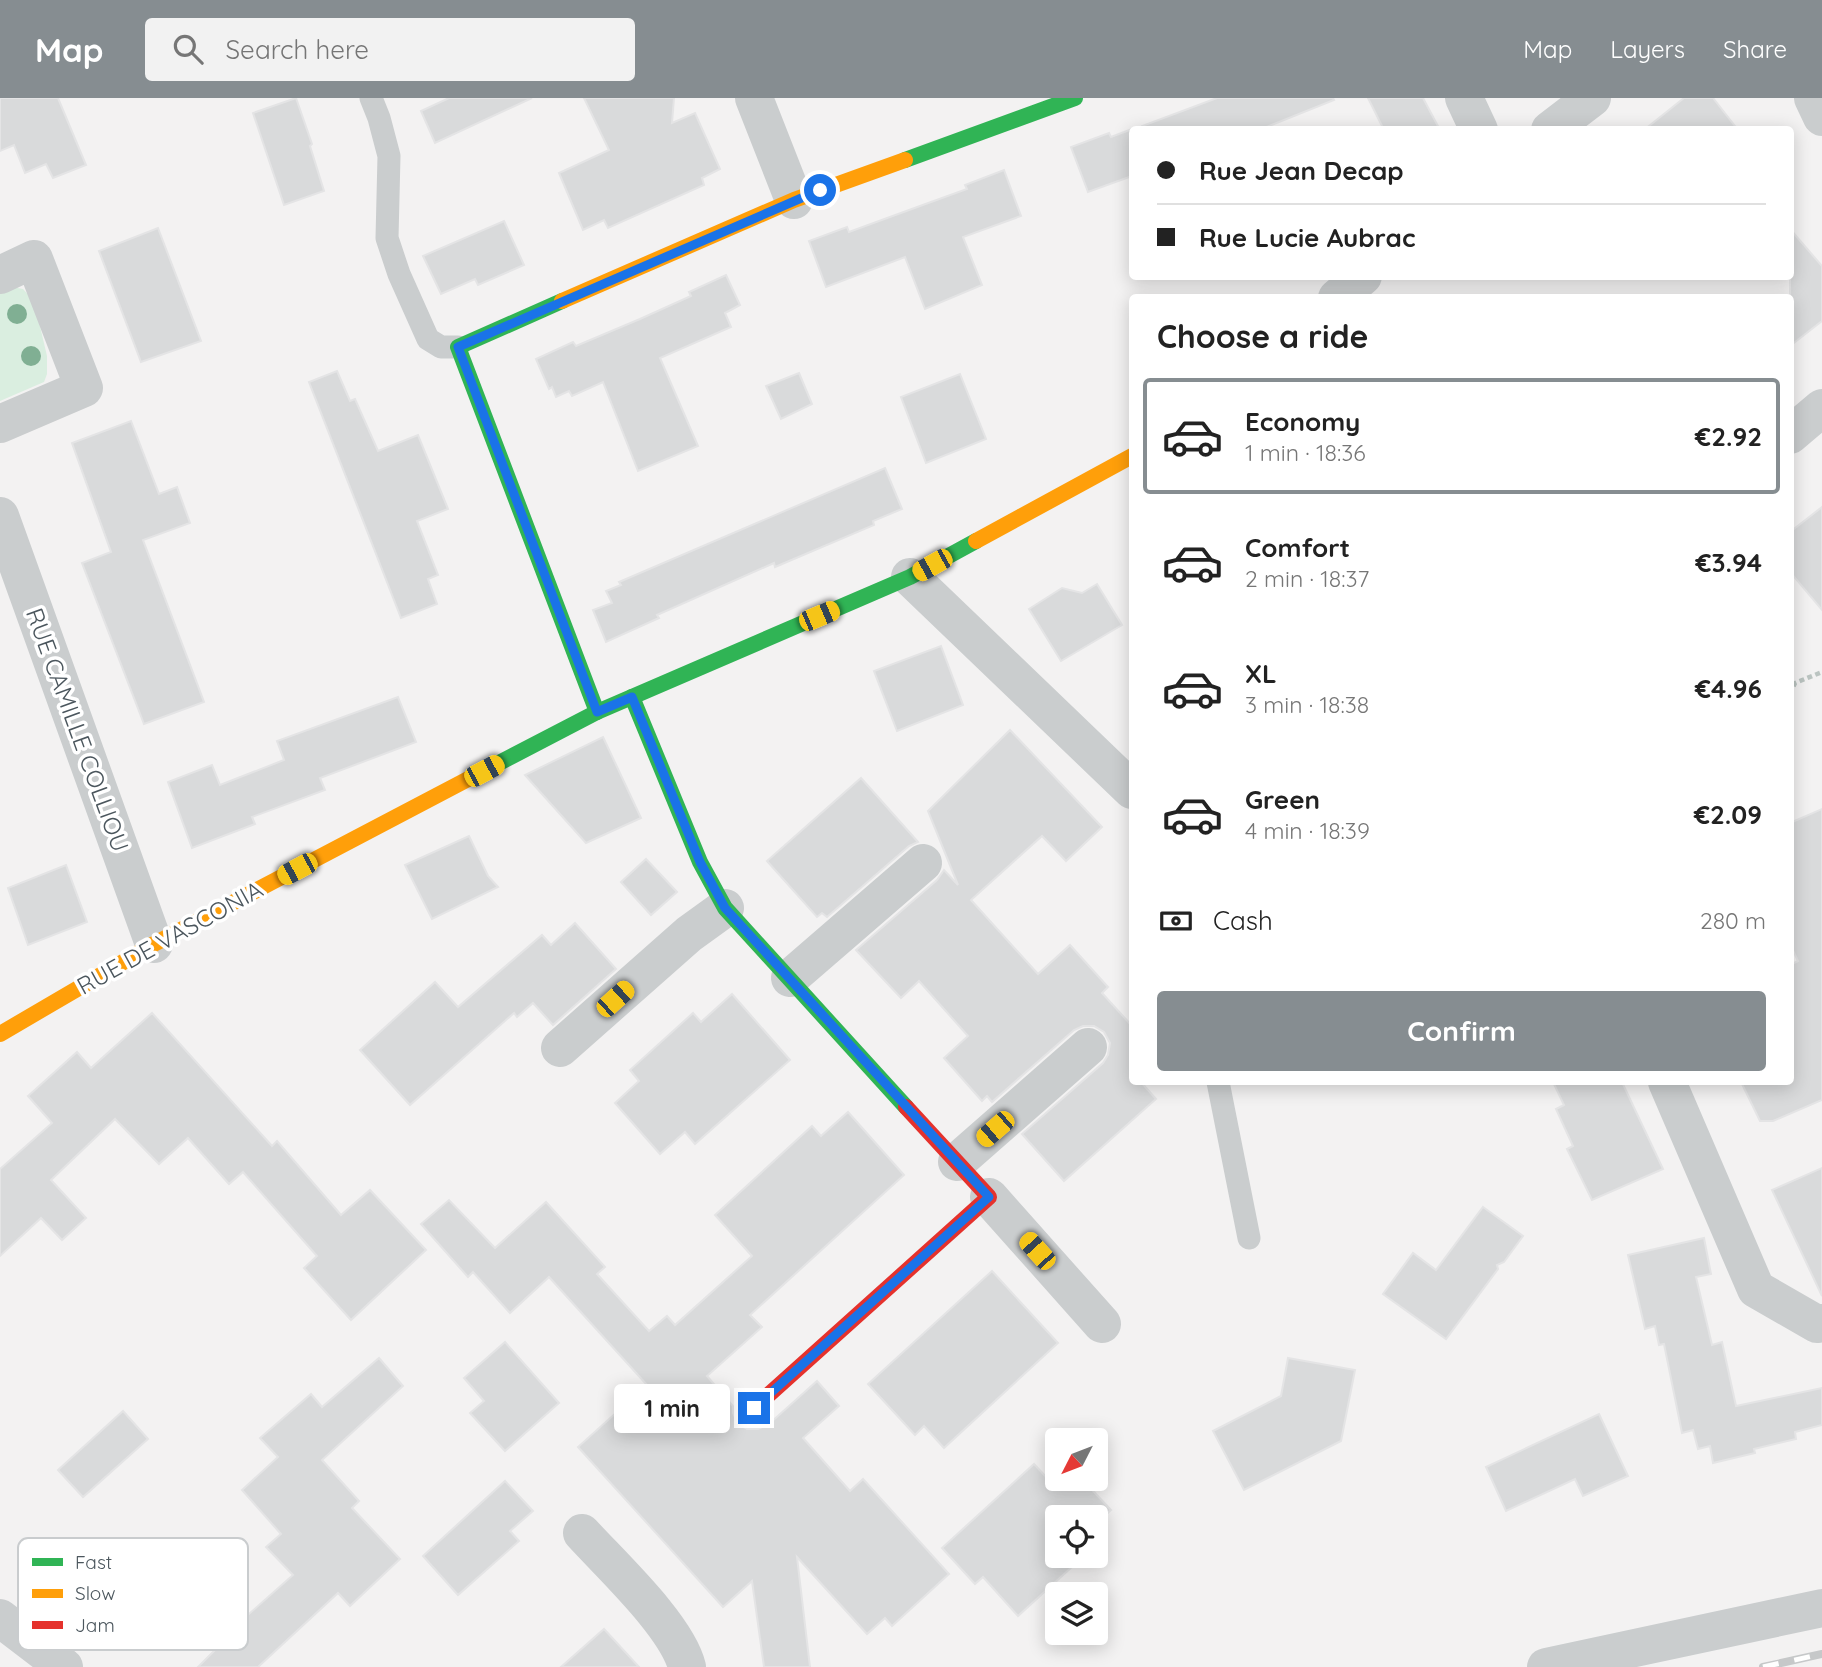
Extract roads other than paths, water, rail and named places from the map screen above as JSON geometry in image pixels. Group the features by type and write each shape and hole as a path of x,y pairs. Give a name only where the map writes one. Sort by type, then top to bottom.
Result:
{"street":[{"path":"754,98 794,200"},
{"path":"597,712 458,347 794,200 1075,98"},
{"path":"1464,98 1477,126"},
{"path":"1555,126 1592,98"},
{"path":"1813,98 1822,117"},
{"path":"0,275 34,259 84,388 0,424"},
{"path":"1342,294 1358,280"},
{"path":"1794,432 1822,408"},
{"name":"RUE DE VASCONIA","path":"0,1034 154,944 597,712 910,578 1129,458"},
{"name":"RUE CAMILLE COLLIOU","path":"0,516 154,944"},
{"path":"910,578 1129,787"},
{"path":"632,697 700,862 725,908 1102,1324"},
{"path":"790,978 923,863"},
{"path":"560,1048 689,934 725,908"},
{"path":"957,1162 1088,1047"},
{"path":"1668,1085 1756,1289 1817,1324 1822,1323"},
{"path":"754,1408 989,1197"},
{"path":"582,1533 661,1622 673,1638 687,1667"},
{"path":"1546,1667 1822,1608"},
{"path":"0,1620 18,1645"},
{"path":"0,1620 18,1633"},
{"path":"22,1650 34,1667"},
{"path":"41,1650 64,1667"}],"lane":[{"path":"371,98 389,156 387,238 399,274 428,339 442,347 458,347"},
{"path":"1220,1085 1249,1238"}],"railway":[{"path":"1763,1667 1822,1654"}]}
